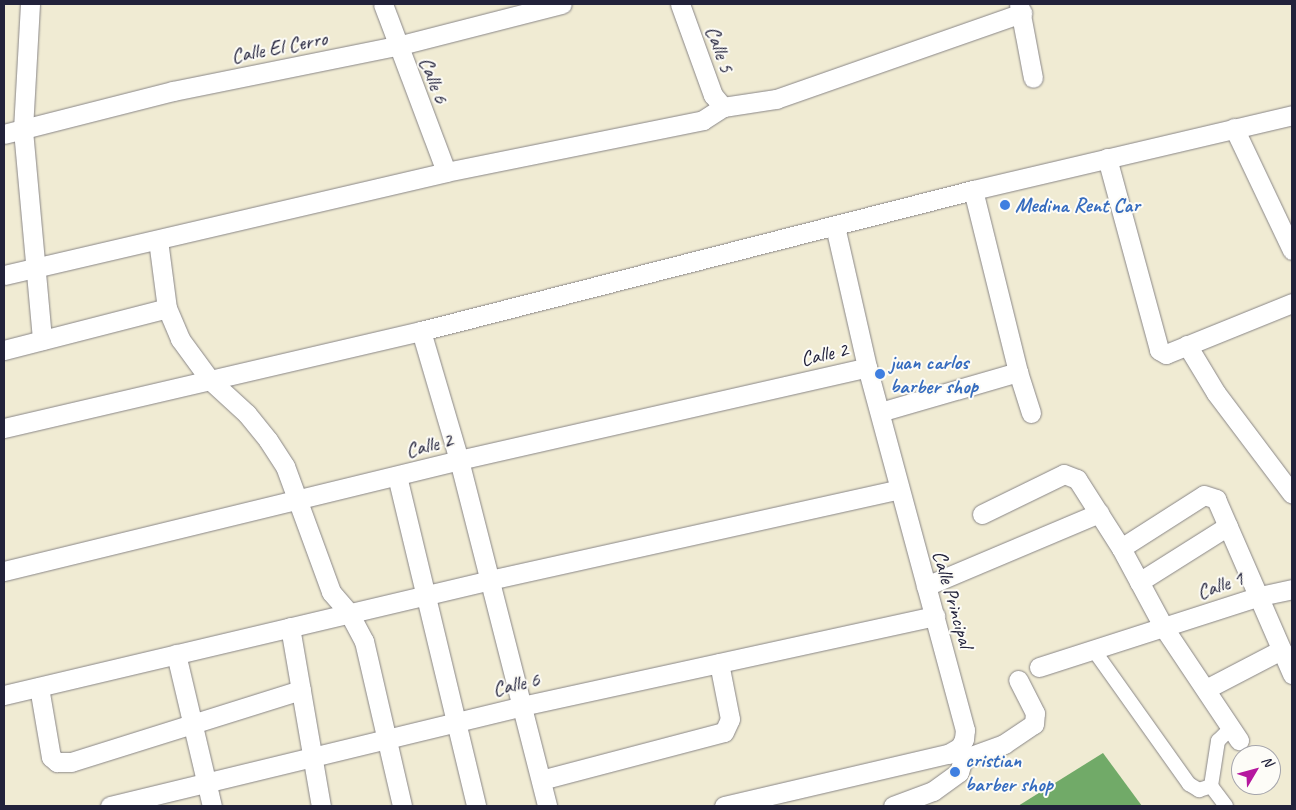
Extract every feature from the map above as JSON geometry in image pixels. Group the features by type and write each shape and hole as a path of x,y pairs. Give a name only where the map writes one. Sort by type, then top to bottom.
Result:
{"street":[{"path":"30,4 23,130 34,270 42,340"},
{"name":"Calle 6","path":"383,4 397,46 446,172"},
{"name":"Calle El Cerro","path":"4,134 174,91 397,46 562,4"},
{"name":"Calle 5","path":"680,4 713,95 723,107"},
{"path":"4,275 34,270 446,172 703,120 723,107 776,99 1020,8 1033,78"},
{"path":"4,428 421,331 973,190 1292,115"},
{"path":"1234,128 1292,250"},
{"path":"1107,158 1154,339 1159,350 1166,354 1292,303"},
{"path":"973,190 1018,372 1031,412"},
{"name":"Calle Principal","path":"835,226 867,367 965,730 961,753"},
{"path":"158,240 167,308 180,339 210,380 246,414 268,440 285,466 331,592 349,613 364,641 402,806"},
{"path":"4,350 167,308"},
{"path":"421,331 459,460 547,806"},
{"path":"1188,346 1216,394 1292,494"},
{"name":"Calle 2","path":"4,571 459,460 867,367"},
{"path":"880,412 1018,372"},
{"path":"982,514 1070,474 1078,479 1121,548 1164,628 1235,734 1218,741 1211,786 1226,806"},
{"path":"397,476 476,806"},
{"path":"4,695 349,613 426,597 490,580 899,489"},
{"path":"1121,548 1204,495 1216,500 1260,596 1292,674"},
{"path":"926,586 1099,513"},
{"path":"1139,582 1228,526"},
{"name":"Calle 1","path":"1040,667 1260,596 1292,589"},
{"name":"Calle 6","path":"110,806 522,706 935,616"},
{"path":"290,627 321,806"},
{"path":"1092,649 1189,784 1199,790 1211,786"},
{"path":"1206,689 1282,650"},
{"path":"176,654 212,806"},
{"path":"541,780 724,732 730,719 719,663"},
{"path":"724,806 948,754 1004,744 1034,724 1035,713 1018,680"},
{"path":"39,687 51,758 57,762 71,762 301,690"},
{"path":"898,806 946,783 959,772 961,753"}],"green space":[{"path":"1103,753 1142,806 1018,806"}],"place":[{"name":"Medina Rent Car","path":"1005,205"},
{"name":"juan carlos barber shop","path":"880,374"},
{"name":"cristian barber shop","path":"955,772"}]}
